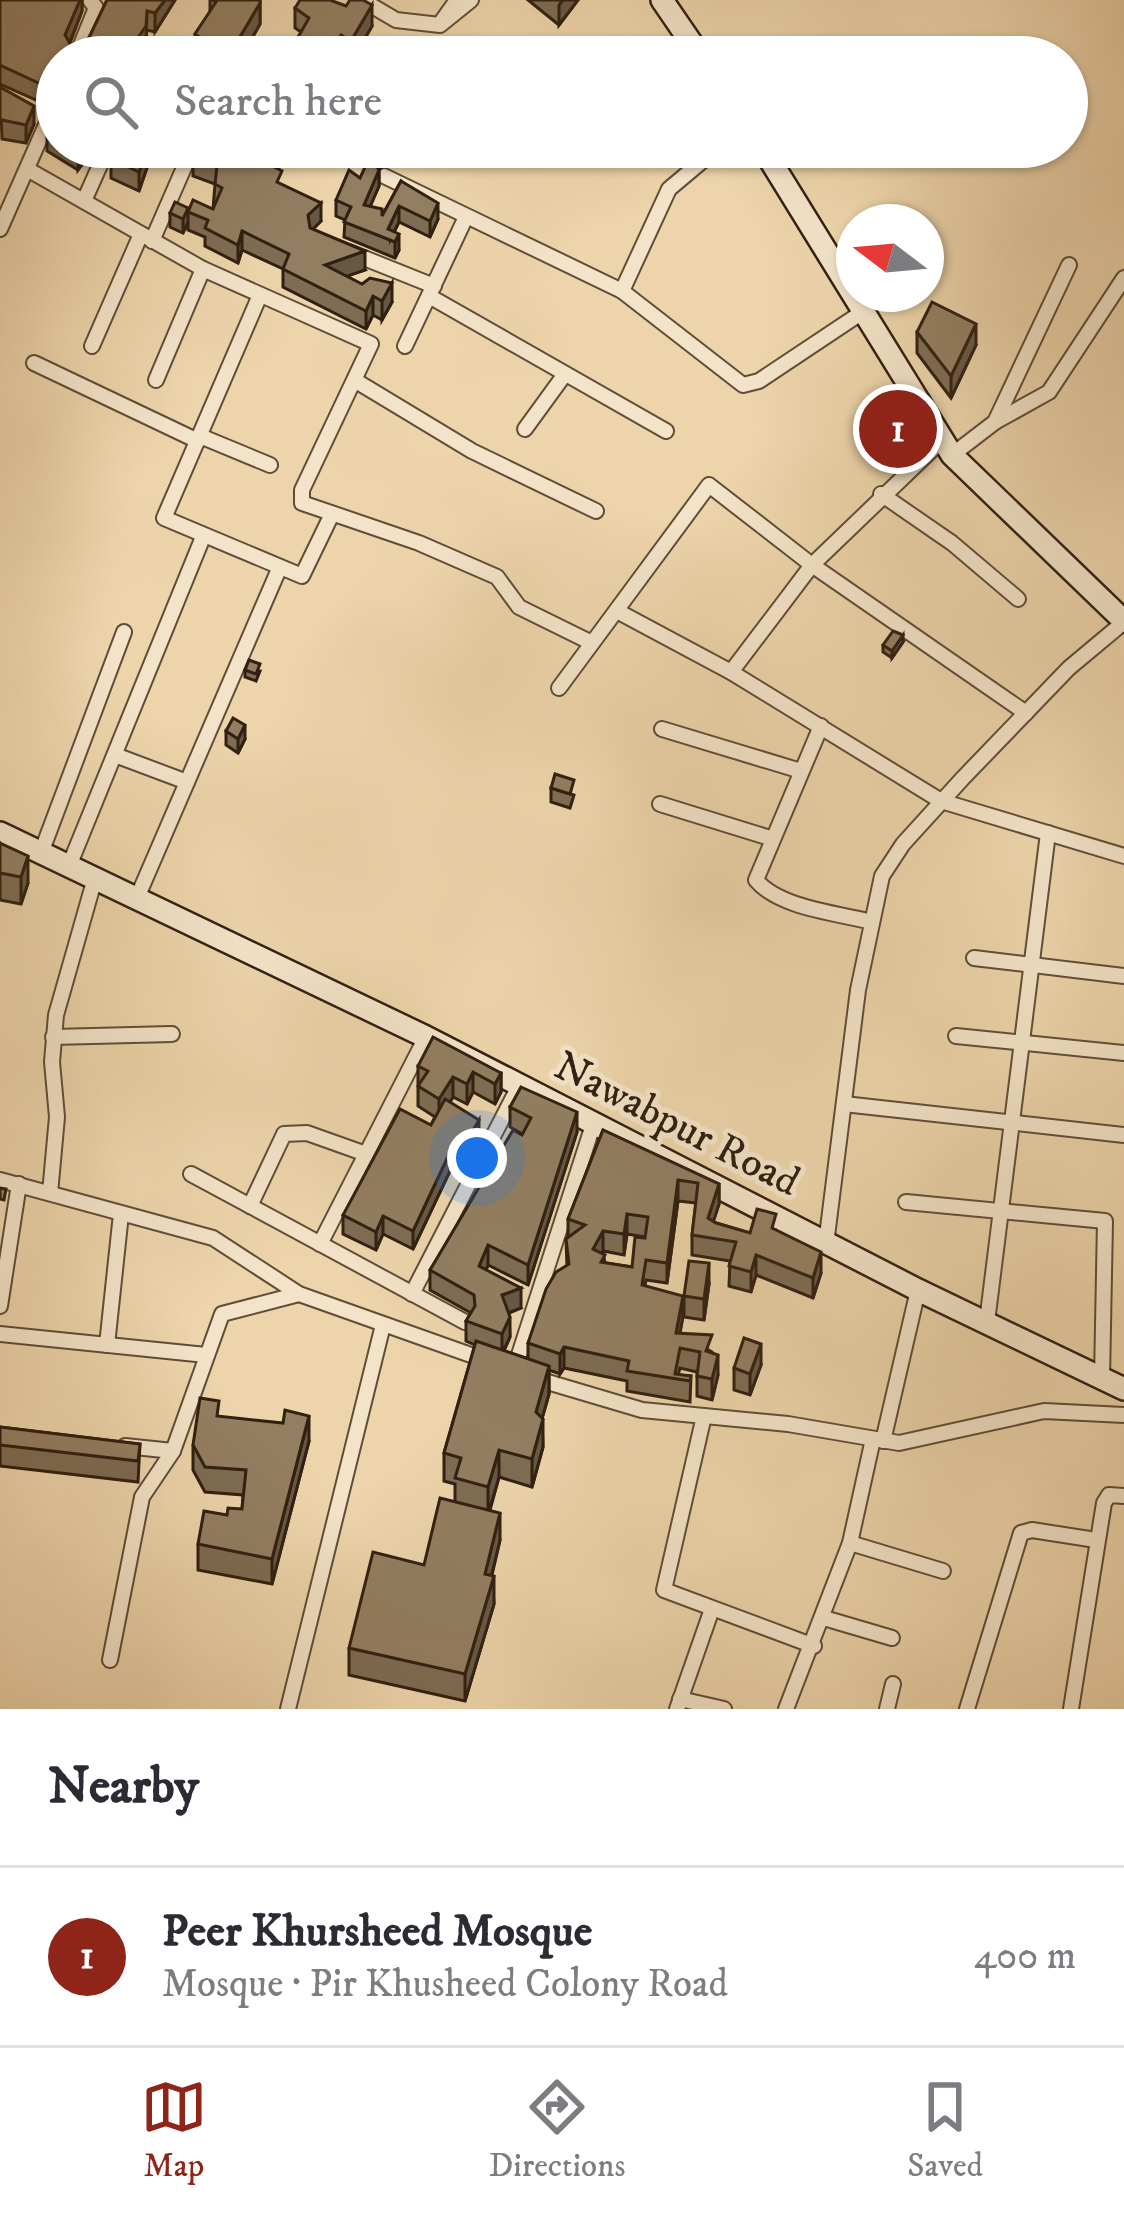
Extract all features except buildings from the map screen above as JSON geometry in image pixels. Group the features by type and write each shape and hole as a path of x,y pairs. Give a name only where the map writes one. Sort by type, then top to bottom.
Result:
{"street":[{"path":"85,36 96,8 90,0"},
{"path":"362,0 396,20 440,25 471,0"},
{"path":"440,25 457,0"},
{"path":"662,0 687,36"},
{"path":"0,229 36,149"},
{"path":"84,201 99,168"},
{"path":"92,346 182,168"},
{"path":"622,291 669,188 693,168"},
{"path":"775,168 836,266"},
{"path":"27,169 203,269 371,344 300,498 496,577 519,608 592,644"},
{"path":"384,176 622,291 743,385 754,384 862,312"},
{"path":"405,346 465,219"},
{"path":"340,248 431,291 666,431"},
{"path":"994,422 1069,266"},
{"path":"156,380 203,269"},
{"path":"731,672 812,565 881,494 947,448 1049,392 1124,278"},
{"path":"260,295 164,518 279,569 306,574 332,514"},
{"path":"826,1244 872,922 889,865 1026,713 1124,621 947,448 865,312"},
{"path":"34,363 270,465"},
{"path":"524,429 565,374"},
{"path":"356,381 472,451 596,511"},
{"path":"559,688 709,485 812,565 1026,713"},
{"path":"881,494 952,543 1018,599"},
{"path":"69,866 202,538"},
{"path":"137,898 279,569"},
{"path":"616,610 821,725 941,802 1124,856"},
{"path":"41,853 124,632"},
{"path":"821,725 755,872 760,886 872,922"},
{"path":"662,729 801,771"},
{"path":"115,755 188,782"},
{"path":"660,804 770,838"},
{"name":"Nawabpur Road","path":"0,833 425,1037 826,1244 1124,1389"},
{"path":"987,1322 1048,833"},
{"path":"50,1193 58,1117 53,1037 62,985 95,878"},
{"path":"974,958 1124,976"},
{"path":"53,1037 172,1034"},
{"path":"956,1036 1124,1053"},
{"path":"320,1244 425,1037"},
{"path":"412,1294 520,1084"},
{"path":"844,1104 1124,1135"},
{"path":"518,1358 594,1122"},
{"path":"250,1206 284,1134 307,1133 366,1154"},
{"path":"191,1174 465,1322"},
{"path":"0,1180 213,1238 299,1294 612,1404 916,1441 1044,1411 1124,1415"},
{"path":"0,1306 19,1184"},
{"path":"905,1202 1106,1221 1102,1379"},
{"path":"106,1345 121,1214"},
{"path":"786,1709 850,1543 918,1290"},
{"path":"110,1660 142,1497 172,1450 222,1314 299,1294"},
{"path":"288,1709 288,1691 383,1325"},
{"path":"0,1334 206,1355"},
{"path":"704,1415 662,1585 670,1594 814,1646"},
{"path":"108,1445 172,1450"},
{"path":"1071,1709 1106,1498 1124,1496"},
{"path":"967,1709 1021,1534 1032,1530 1096,1540"},
{"path":"850,1543 943,1571"},
{"path":"712,1609 678,1704 724,1709"},
{"path":"824,1618 892,1638"},
{"path":"886,1709 892,1684"}],"place":[{"name":"Peer Khursheed Mosque","path":"898,429"}]}
